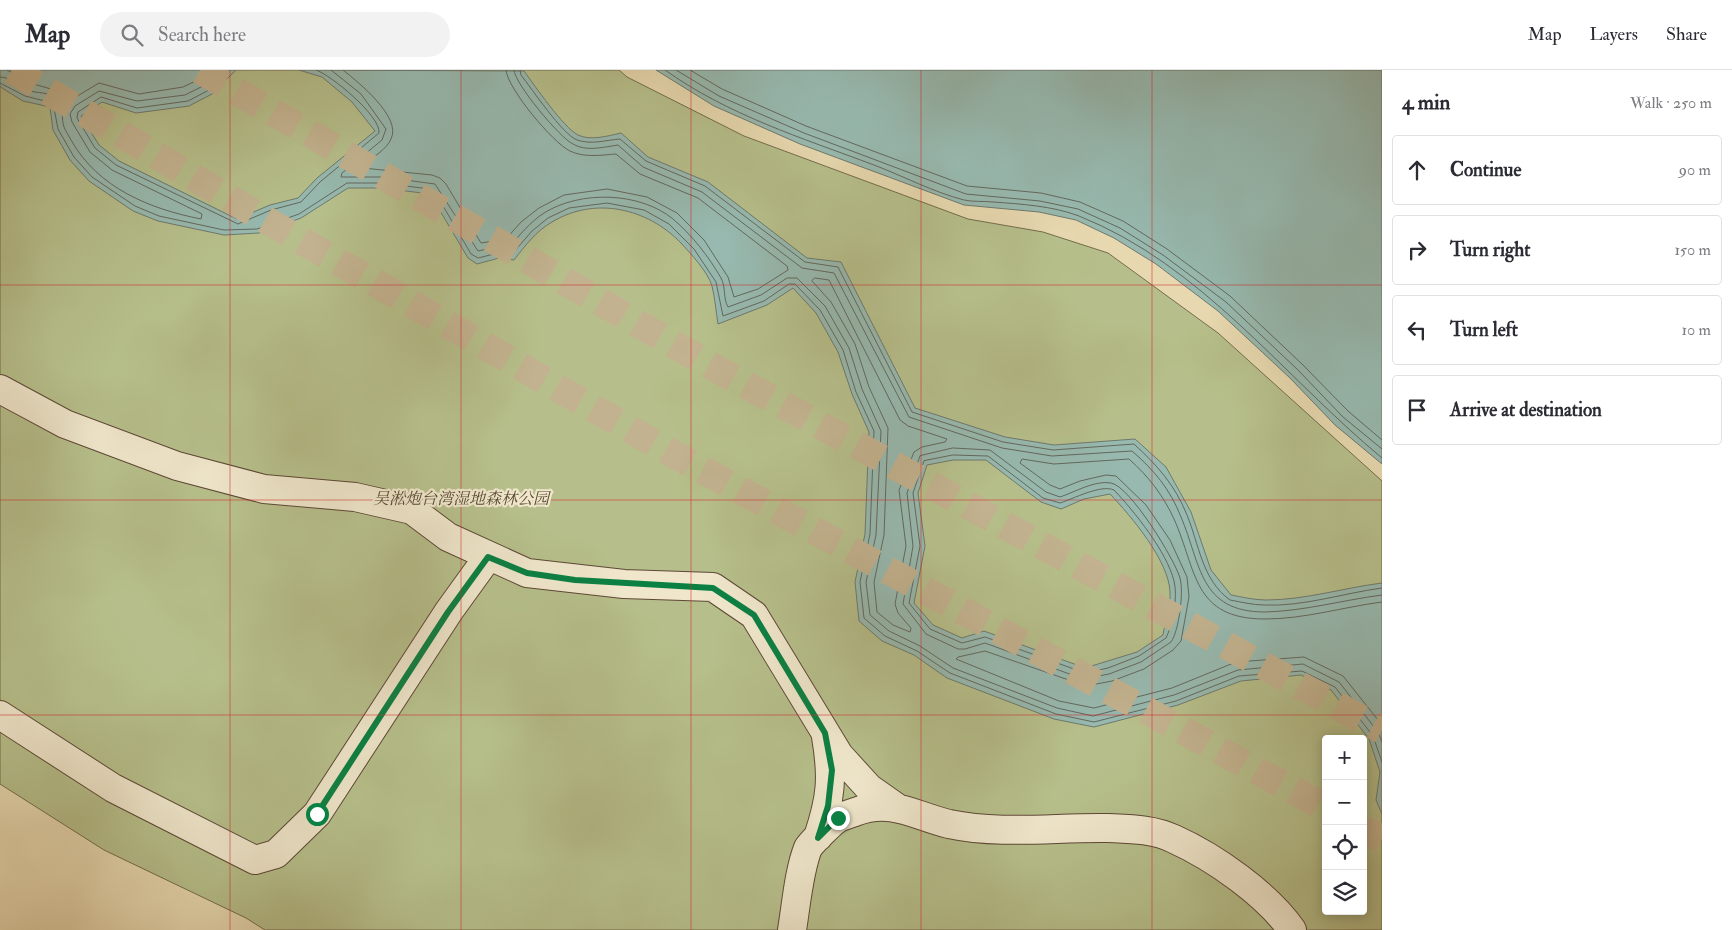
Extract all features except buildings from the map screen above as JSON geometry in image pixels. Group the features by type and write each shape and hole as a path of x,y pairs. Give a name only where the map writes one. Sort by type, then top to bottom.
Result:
{"lane":[{"path":"0,389 65,424 177,466 264,489 355,497 412,510 448,537 488,557 527,573 575,580 713,588 754,615 839,755 869,788 896,807"},
{"path":"0,715 113,788 255,860 276,854 317,814 448,612 488,557"},
{"path":"818,838 828,806 832,770 825,733"},
{"path":"792,930 808,847 838,818 860,810 882,806 896,807 949,824 992,830 1145,829 1174,838 1249,884 1285,919 1292,930"}],"green space":[{"name":"吴淞炮台湾湿地森林公园","path":"0,70 619,70 627,77 744,136 968,219 1043,232 1108,253 1218,333 1382,481 1382,930 265,930 246,918 104,850 0,784"}],"water":[{"path":"0,70 236,70 212,94 189,106 136,113 102,102 81,116 99,145 119,161 237,219 270,205 298,198 317,178 375,131 352,102 322,77 299,70 524,71 557,115 578,135 593,138 621,133 648,157 708,182 807,258 841,262 915,408 1005,437 1054,445 1135,439 1166,467 1191,512 1211,570 1231,595 1257,600 1281,599 1310,596 1382,583 1382,814 1376,800 1380,772 1367,735 1331,690 1301,675 1241,681 1178,705 1094,727 1054,719 947,678 914,655 882,641 859,621 855,582 865,534 869,432 852,394 838,352 816,313 793,288 767,305 718,324 710,281 703,269 681,243 653,221 637,214 603,208 586,209 568,214 552,222 531,239 514,260 499,258 477,264 468,258 430,194 382,188 348,188 301,218 259,233 224,235 158,221 133,211 89,181 70,160 53,130 50,107 23,101 0,86","holes":["953,460 986,460 1041,502 1061,509 1084,499 1110,494 1148,540 1168,580 1170,597 1163,635 1137,652 1085,668 984,631 962,638 933,625 914,603 925,546 918,493 927,465"]},
{"path":"656,70 1382,70 1382,464 1335,425 1290,378 1218,311 1156,264 1114,238 1076,220 1039,212 964,205 800,144 714,106"}],"tunnel":[{"path":"12,70 283,230 666,450 1322,806"},
{"path":"200,70 713,367 1382,730"},
{"path":"1367,831 1382,839"}],"route":[{"path":"317,814 448,612 488,557 527,573 575,580 713,588 754,615 784,663 810,711 825,733 832,770 828,806 818,838 838,818"}]}
